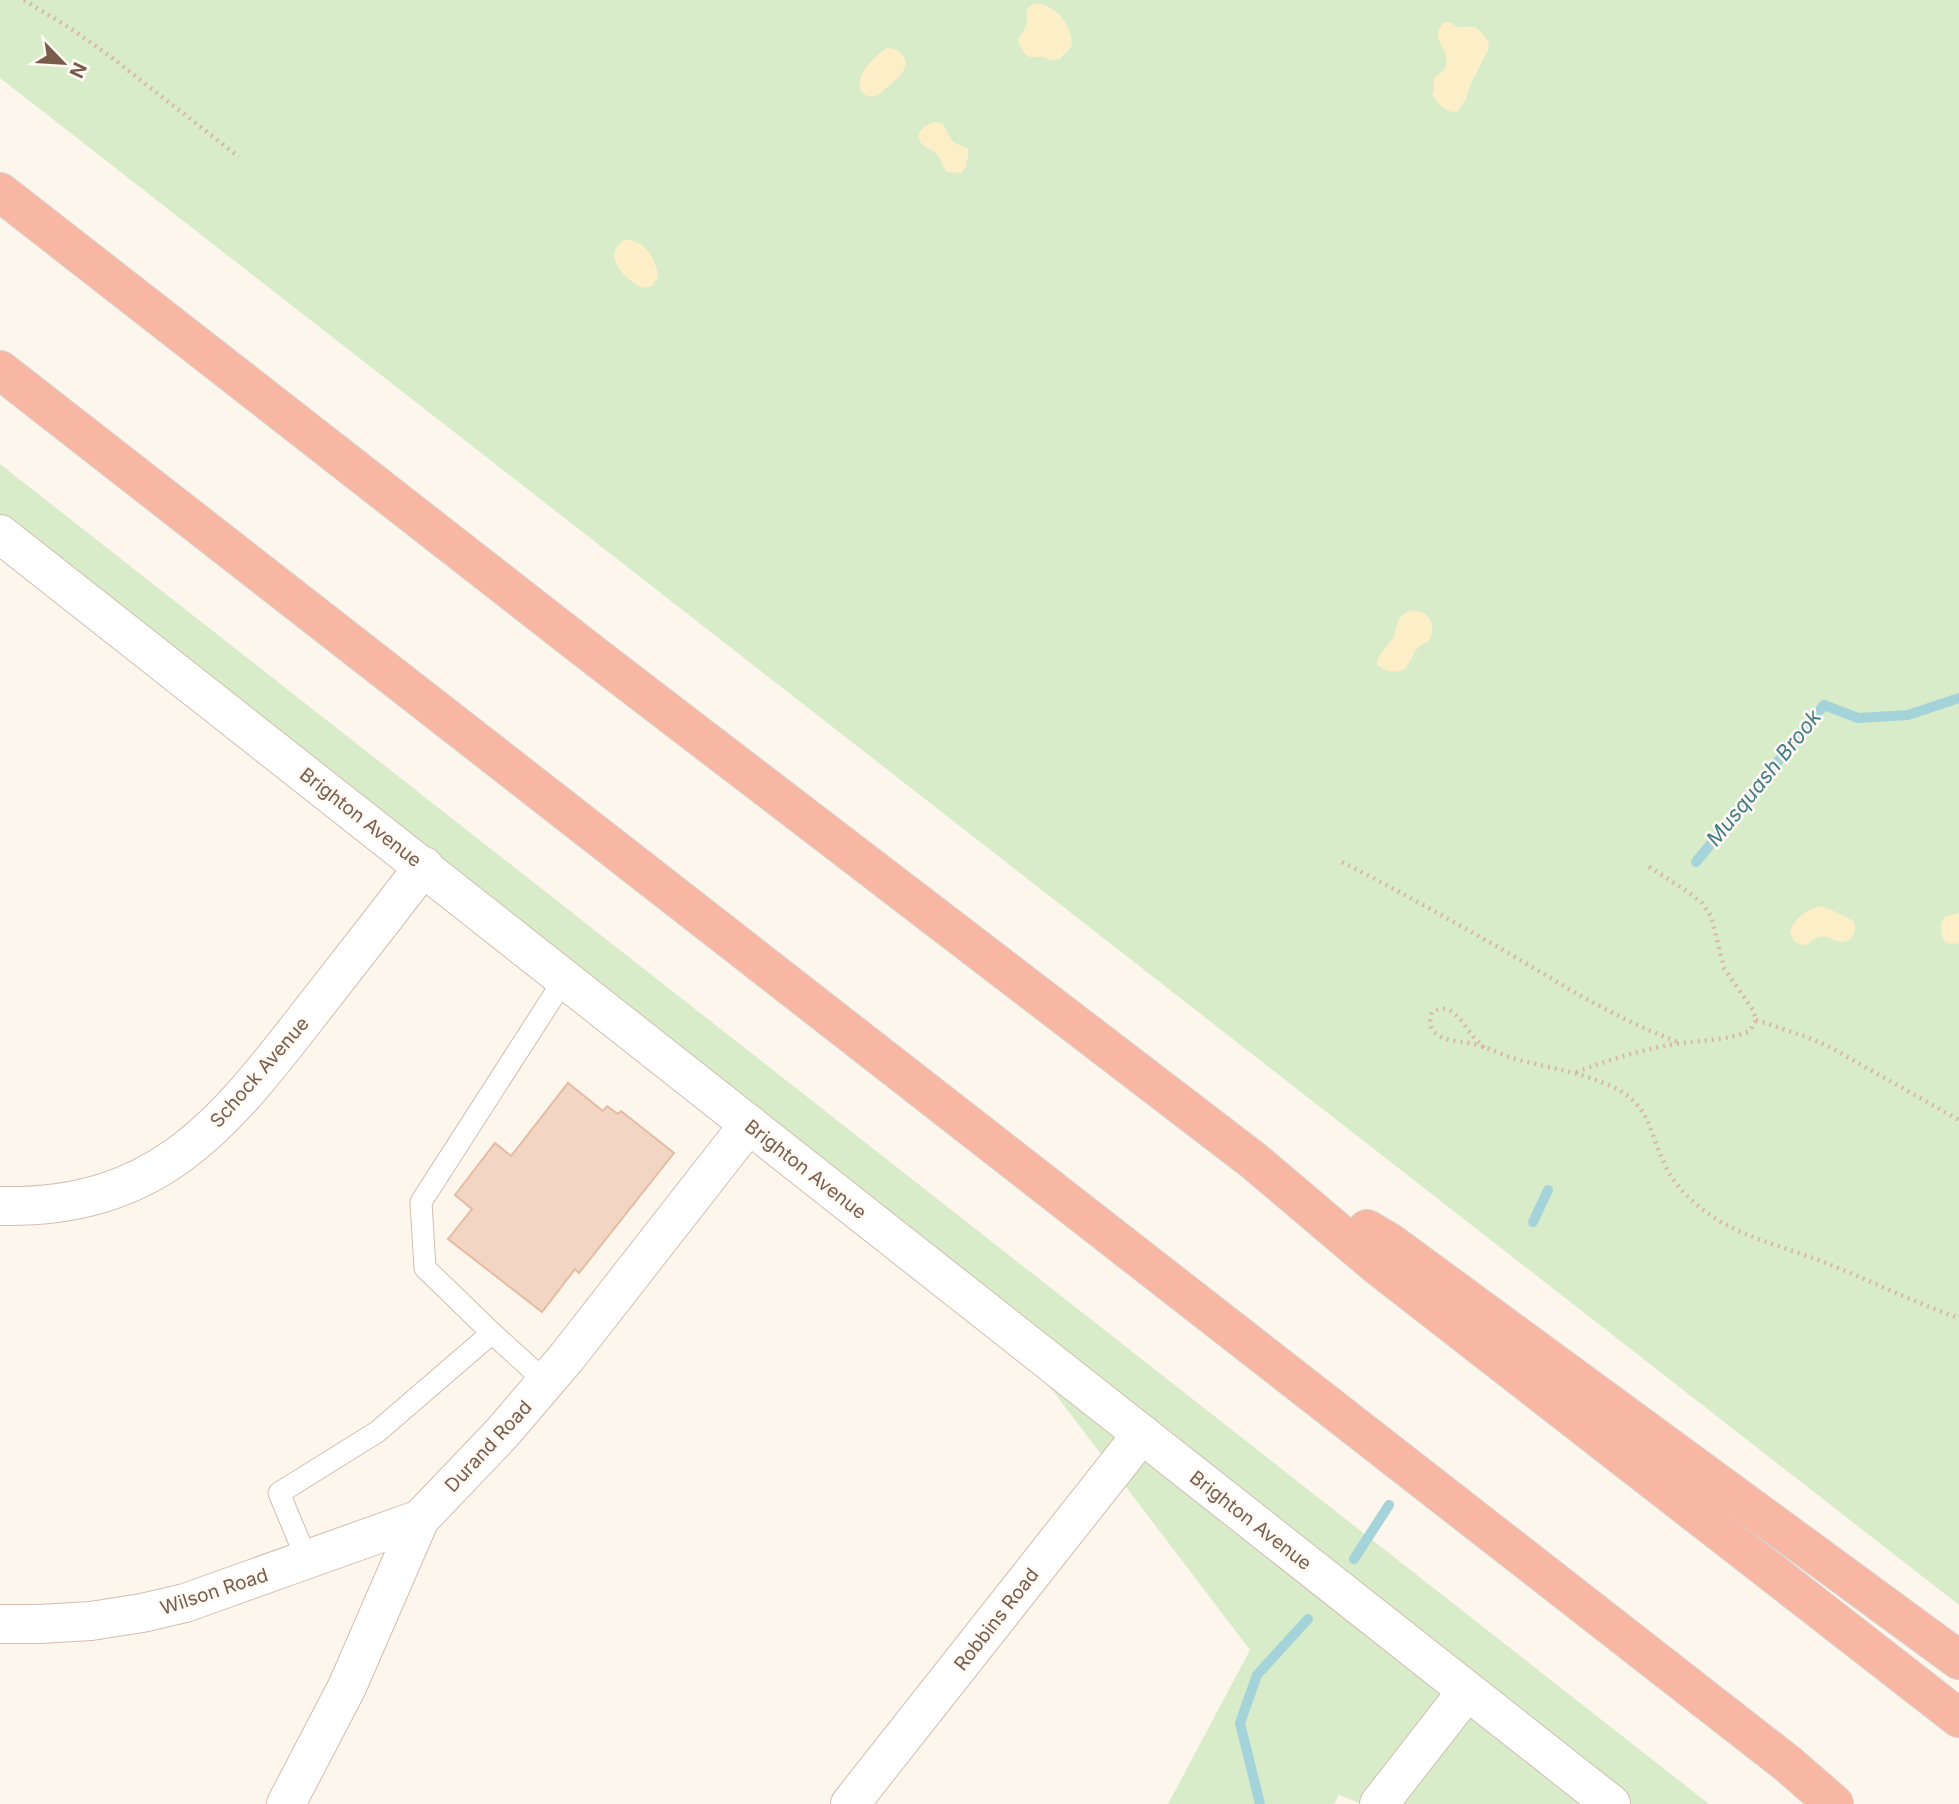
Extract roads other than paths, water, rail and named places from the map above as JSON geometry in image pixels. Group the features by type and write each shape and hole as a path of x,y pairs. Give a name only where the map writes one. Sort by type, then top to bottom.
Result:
{"highway":[{"path":"0,192 596,657 1254,1161 1378,1266 1959,1718"},
{"path":"0,370 1788,1763 1833,1804"},
{"path":"1254,1161 1389,1242 1959,1660"}],"street":[{"name":"Brighton Avenue","path":"0,534 1611,1804"},
{"name":"Schock Avenue","path":"0,1206 74,1201 116,1189 155,1172 176,1158 210,1130 254,1084 424,866"},
{"name":"Durand Road","path":"286,1804 346,1687 419,1519 502,1433 546,1382 749,1124"},
{"name":"Robbins Road","path":"850,1804 1142,1434"},
{"name":"Wilson Road","path":"0,1624 90,1621 185,1603 419,1519"},
{"path":"1379,1804 1467,1691"}],"lane":[{"path":"546,1382 425,1268 421,1202 565,978"},
{"path":"307,1560 279,1493 377,1432 492,1333"}],"waterway":[{"name":"Musquash Brook","path":"1696,862 1824,705 1858,718 1908,715 1959,698"},
{"name":"Musquash Brook","path":"1533,1222 1548,1190"},
{"name":"Musquash Brook","path":"1354,1559 1389,1505"},
{"name":"Musquash Brook","path":"1260,1804 1240,1723 1257,1675 1308,1619"}]}
